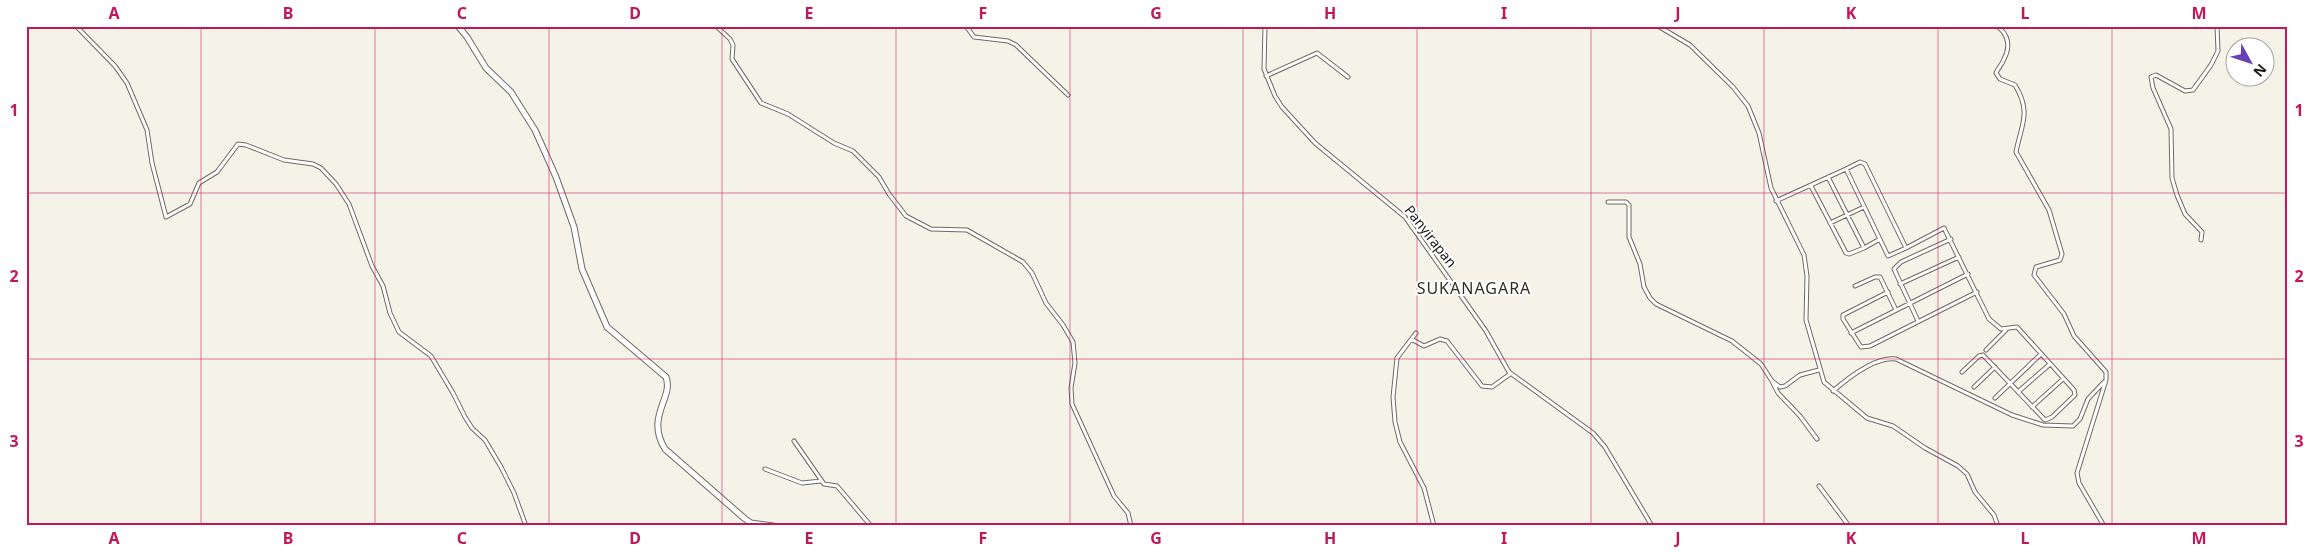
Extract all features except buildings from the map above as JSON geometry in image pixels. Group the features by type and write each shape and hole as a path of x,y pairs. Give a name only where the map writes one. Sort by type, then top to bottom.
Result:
{"street":[{"path":"458,26 486,68 510,92 535,130 556,177 574,227 582,269 607,327 666,377 668,387 658,424 658,433 665,449 744,518 752,523 773,526"},
{"path":"716,26 730,38 733,45 732,59 764,106 788,114 834,143 853,151 879,177 906,216 922,226 940,231 967,230 1006,251 1028,268 1046,303 1070,335 1075,363 1071,388 1072,404 1114,496 1128,513 1131,526"},
{"path":"966,26 974,37 1008,41 1016,45 1068,95"},
{"name":"Panyirapan","path":"1265,26 1266,76 1275,96 1305,133 1405,217 1486,331 1510,374 1593,433 1605,446 1652,526"},
{"path":"1658,26 1690,45 1733,87 1748,106 1758,133 1767,175 1776,201 1792,226 1804,254 1807,276 1806,320 1824,382 1867,418 1893,426 1925,448 1958,466 1967,474 1975,492 1994,515 1998,526"},
{"path":"1996,26 2004,31 2007,39 2006,55 1996,74 2000,79 2015,85 2023,100 2023,131 2017,148 2017,156 2032,178 2049,210 2062,254 2060,260 2036,267 2034,275 2064,314 2074,336 2104,368 2107,376 2077,473 2079,483 2104,526"},
{"path":"2200,240 2202,232 2185,214 2172,178 2171,129 2150,77 2156,75 2191,92 2211,66 2218,52 2217,26"},
{"path":"77,27 115,66 127,82 147,130 152,163 166,217 190,204 198,183 217,172 237,145 246,145 284,160 309,162 328,174 347,199 372,266 383,286 390,313 399,332 431,356 453,393 464,417 472,428 485,440 501,467 514,493 526,526"},
{"path":"1266,76 1317,53 1348,77"},
{"path":"1776,201 1860,162 1865,164 1906,248"},
{"path":"1846,169 1888,256 1943,228 1951,239 1989,319 1997,327 2006,330"},
{"path":"1828,177 1864,248"},
{"path":"1811,186 1847,254 1864,248 1880,239"},
{"path":"1608,202 1626,202 1629,205 1630,237 1640,264 1644,287 1650,298 1660,306 1732,341 1761,364 1778,393 1800,416 1817,439"},
{"path":"1830,223 1864,207"},
{"path":"1918,321 1894,269 1897,264 1951,239"},
{"path":"1900,284 1959,257"},
{"path":"1851,333 1968,274"},
{"path":"1855,286 1878,276 1896,310"},
{"path":"1888,292 1843,315 1843,319 1860,345 1865,347 1977,292"},
{"path":"1962,372 1982,354 2041,418 2048,420 2070,402 2075,393 2015,326 2006,330 1986,350"},
{"path":"1416,333 1397,358 1393,397 1395,422 1400,442 1424,488 1434,526"},
{"path":"1410,341 1416,341 1424,346 1440,339 1447,341 1482,386 1492,387 1510,374"},
{"path":"1995,398 2041,354"},
{"path":"1833,391 1861,370 1885,359 1896,358 2012,415 2043,425 2073,426 2080,419 2088,399 2105,381"},
{"path":"2018,392 2050,364"},
{"path":"1974,387 1995,367"},
{"path":"1772,380 1783,387 1800,375 1819,370"},
{"path":"2032,407 2063,379"},
{"path":"794,441 821,481 826,486 837,486 871,526"},
{"path":"765,469 802,483 821,481"},
{"path":"1819,486 1849,526"}],"district":[{"name":"SUKANAGARA","path":"1474,288"}]}
